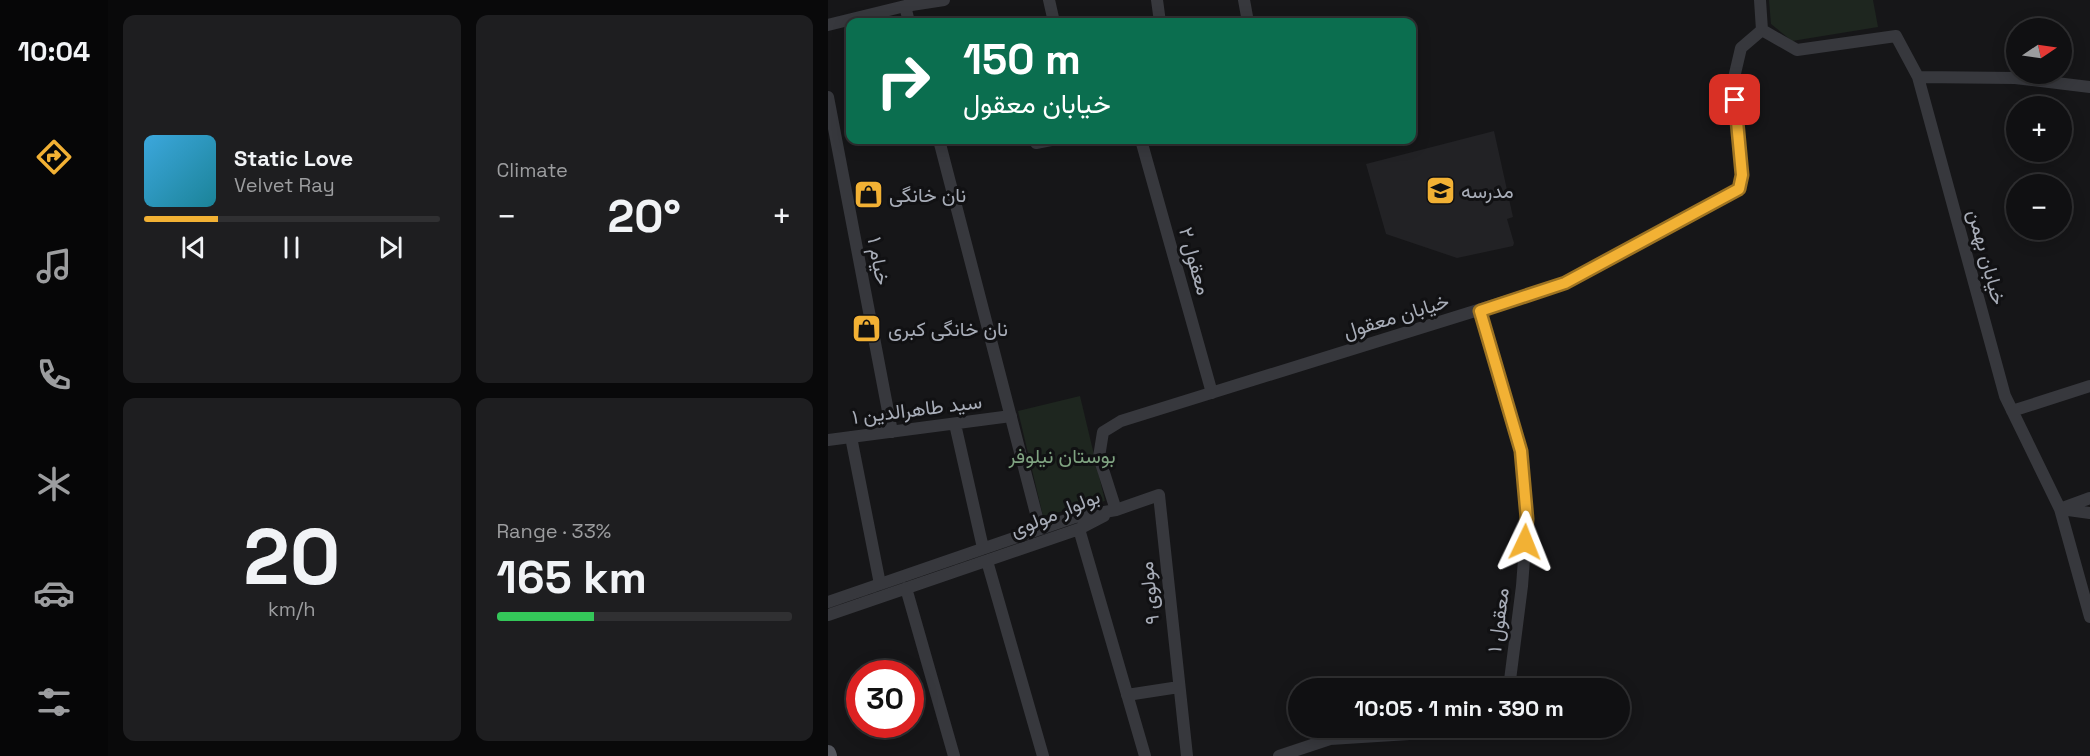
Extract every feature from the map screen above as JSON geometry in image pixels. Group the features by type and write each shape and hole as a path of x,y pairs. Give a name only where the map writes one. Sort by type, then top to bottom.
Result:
{"street":[{"path":"856,18 905,6 944,0"},
{"path":"1049,0 1053,18"},
{"path":"1156,0 1159,18"},
{"path":"1244,0 1247,18"},
{"path":"1760,0 1762,30"},
{"path":"905,6 908,18"},
{"path":"828,25 846,21"},
{"name":"خیابان بهمن","path":"1762,30 1797,50 1896,36 1918,77 2005,396 2060,509 2090,617"},
{"name":"خیابان معقول","path":"1116,510 1099,457 1103,432 1121,421 1565,283 1739,189 1742,175 1734,82 1741,48 1762,30"},
{"path":"1918,77 2015,78 2090,87"},
{"name":"خیام ۱","path":"828,97 891,432"},
{"path":"940,144 1040,529"},
{"name":"معقول ۲","path":"1142,144 1212,393"},
{"name":"معقول ۱","path":"1480,311 1521,451 1527,519 1522,586 1510,678"},
{"path":"2012,411 2090,386"},
{"name":"سید طاهرالدین ۱","path":"828,440 1011,416"},
{"path":"955,424 985,555 1043,756"},
{"path":"851,437 880,584"},
{"name":"مولوی ۹","path":"1116,510 1159,495 1186,756"},
{"path":"2060,509 2090,498"},
{"path":"2060,509 2090,513"},
{"name":"بولوار مولوی","path":"828,615 906,588 1040,529 1075,517 1116,510"},
{"name":"بولوار مولوی","path":"828,602 880,584 1078,529 1116,510"},
{"path":"1078,529 1145,756"},
{"path":"906,588 954,756"},
{"path":"1127,695 1179,687"},
{"path":"1279,756 1330,739 1346,738"}],"shaded area":[{"name":"مدرسه","path":"1494,131 1513,217 1507,219 1513,246 1457,258 1386,234 1366,164"}],"green space":[{"path":"1769,0 1873,0 1878,27 1792,41 1771,24"},
{"name":"بوستان نیلوفر","path":"1080,396 1105,501 1043,516 1018,411"}],"place":[{"name":"مدرسه","path":"1440,191"},
{"name":"نان خانگی","path":"868,195"},
{"name":"نان خانگی کبری","path":"867,329"}],"route":[{"path":"1525,542 1527,519 1521,451 1480,311 1565,283 1739,189 1742,175 1735,100"}]}
